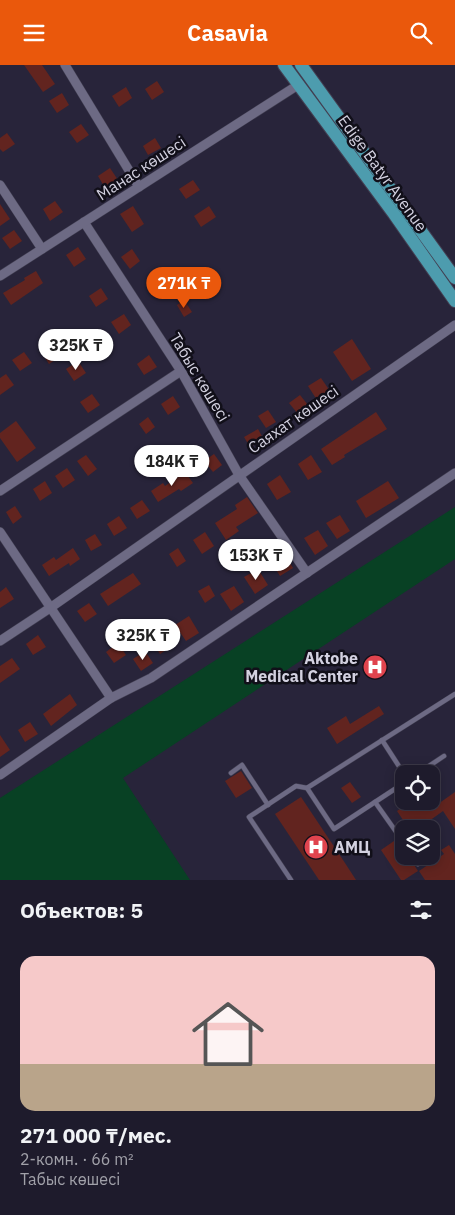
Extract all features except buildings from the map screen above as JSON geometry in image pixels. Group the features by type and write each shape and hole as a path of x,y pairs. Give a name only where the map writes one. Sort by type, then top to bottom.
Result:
{"main road":[{"name":"Edige Batyr Avenue","path":"284,65 394,214 455,301"},
{"name":"Edige Batyr Avenue","path":"301,65 455,278"}],"street":[{"path":"65,65 139,187"},
{"name":"Манас көшесі","path":"0,276 298,85"},
{"path":"0,185 42,249"},
{"name":"Табыс көшесі","path":"84,222 181,371 239,475 306,573"},
{"name":"Саяхат көшесі","path":"0,641 455,325"},
{"path":"0,491 181,371"},
{"path":"0,775 111,698 151,677 455,473"},
{"path":"0,532 111,698"}],"lane":[{"path":"291,880 249,817 296,786 307,788 455,695"},
{"path":"382,740 398,765"},
{"path":"430,765 444,756"},
{"path":"230,773 242,765 268,805"},
{"path":"307,788 334,829 395,789"},
{"path":"375,802 395,830"}],"green space":[{"path":"455,507 455,559 123,778 190,880 0,880 0,798"}],"place":[{"name":"Aktobe Medical Center","path":"375,667"},
{"name":"АМЦ","path":"316,847"}]}
